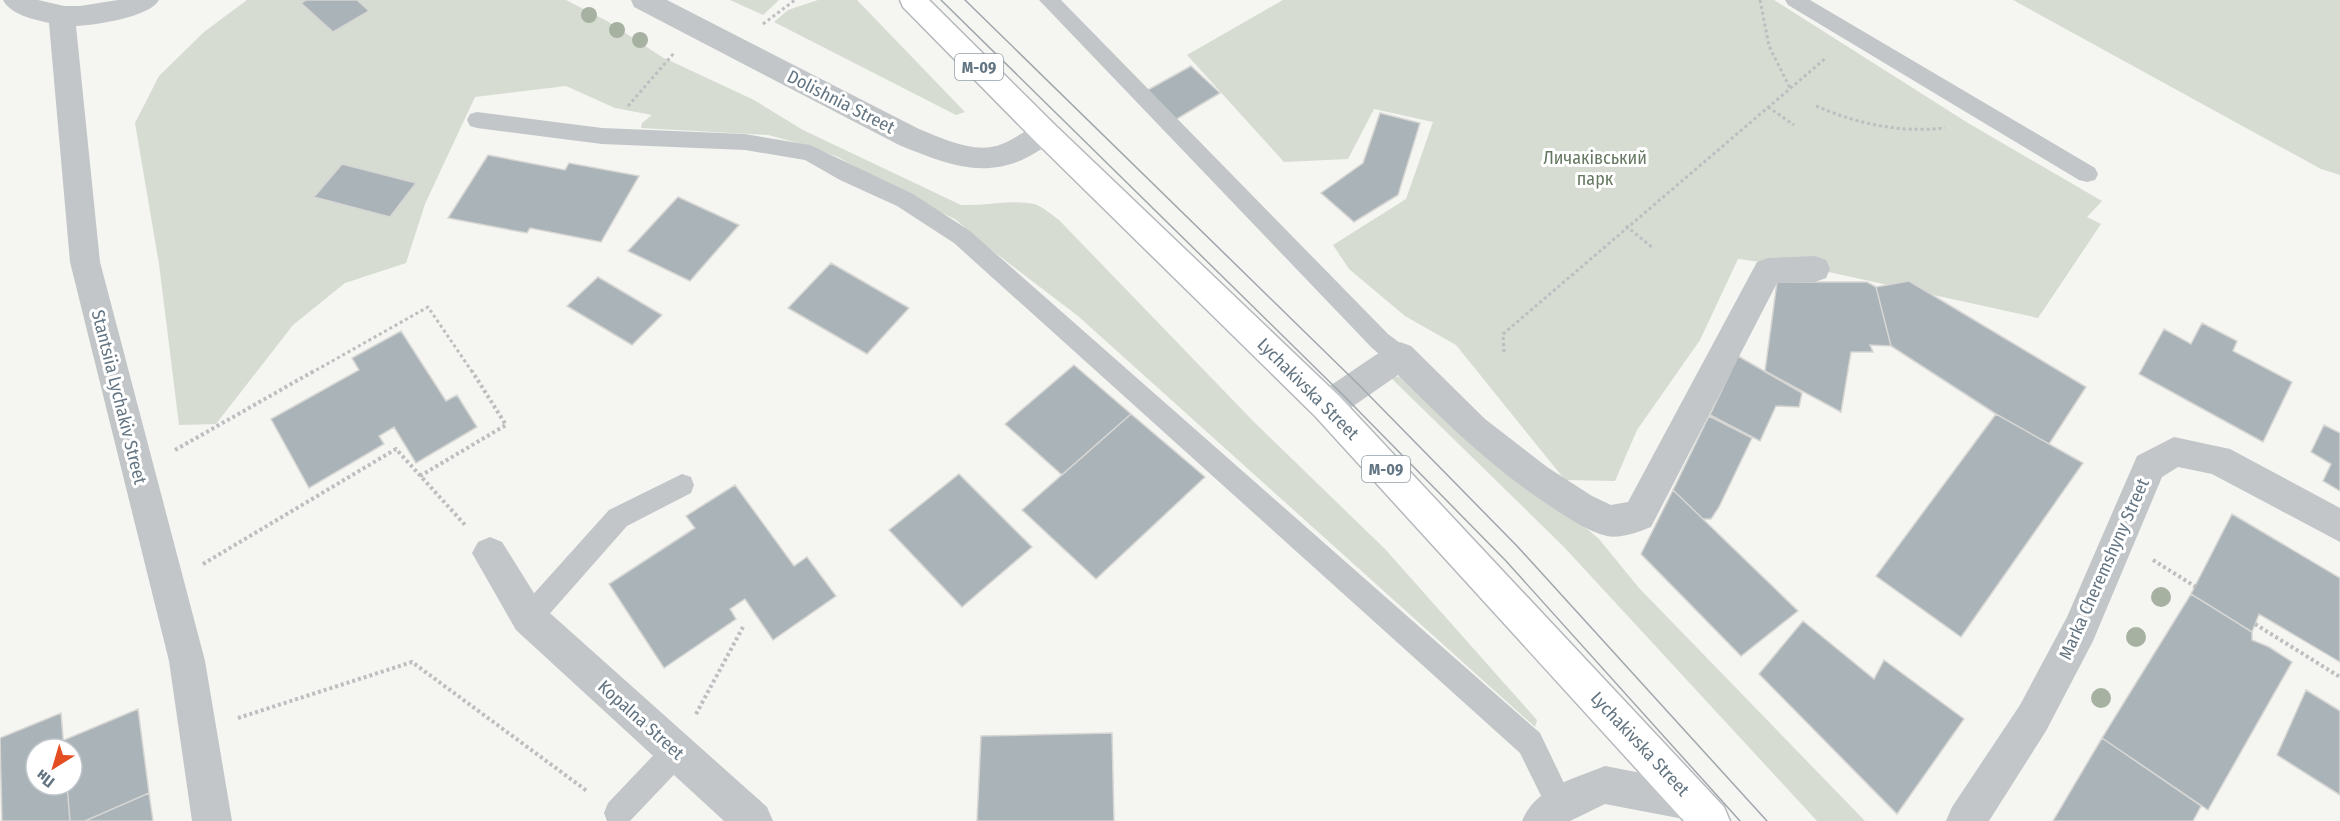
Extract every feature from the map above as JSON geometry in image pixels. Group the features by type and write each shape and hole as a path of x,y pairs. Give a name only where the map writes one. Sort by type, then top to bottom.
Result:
{"main road":[{"name":"Lychakivska Street","path":"912,0 1045,133 1327,406 1702,812"}],"street":[{"path":"16,0 62,18 120,11 146,0"},
{"name":"Dolishnia Street","path":"644,0 909,137 946,152 986,159 1008,154 1045,133"},
{"name":"Stantsiia Lychakiv Street","path":"62,18 85,262 187,661 212,821"},
{"path":"1327,406 1400,356 1473,429 1535,478 1580,507 1609,521 1639,516 1768,271 1815,269"},
{"name":"Marka Cheremshyny Street","path":"1966,821 2032,718 2080,629 2149,467 2174,452 2218,459 2340,526"},
{"name":"Kopalna Street","path":"490,553 529,618 753,821"},
{"path":"1551,812 1605,785 1702,812"}],"lane":[{"path":"1049,0 1380,341 1400,356"},
{"path":"1795,0 2087,174"},
{"path":"477,120 602,136 745,142 810,153 848,174 905,200 962,237 1530,743 1551,812"},
{"path":"529,618 618,518 682,485"},
{"path":"618,813 676,752"}],"path":[{"path":"768,21 795,0"},
{"path":"1760,0 1771,55 1790,88"},
{"path":"1504,352 1503,334 1626,226 1853,35"},
{"path":"628,107 677,49"},
{"path":"1816,106 1868,126 1901,130 1957,126 1984,113"},
{"path":"1767,107 1794,125"},
{"path":"1626,226 1653,248"},
{"path":"137,471 428,308 453,341 506,425 420,476"},
{"path":"168,585 396,449 490,553"},
{"path":"2146,556 2196,587"},
{"path":"2255,624 2340,677"},
{"path":"676,752 743,627"},
{"path":"198,731 412,662 618,813"}],"green space":[{"path":"247,0 566,0 607,21 662,57 754,100 803,130 961,205 1016,202 1041,207 1059,220 1255,423 1385,549 1537,720 1535,727 1078,316 955,219 894,190 838,157 802,144 768,135 641,128 642,123 652,115 615,108 566,86 475,97 425,204 406,263 345,283 293,325 216,424 179,425 159,264 135,123 159,76 204,32"},
{"path":"730,0 779,0 763,15"},
{"path":"818,0 857,0 965,112 956,115 774,22 788,10"},
{"name":"Личаківський парк","path":"1283,0 1774,0 1968,123 2102,201 2087,217 2101,224 2038,318 1815,269 1738,259 1700,340 1637,430 1615,481 1565,480 1456,345 1405,316 1349,269 1333,245 1406,199 1433,122 1374,109 1348,159 1284,162 1187,55"},
{"path":"2013,0 2340,0 2340,175 2321,169"},
{"path":"1389,376 1405,377 1599,539 1639,588 1865,821 1817,821 1564,547"}],"building":[{"path":"306,0 357,0 369,11 333,32 301,3"},
{"path":"1191,66 1220,93 1175,120 1146,91"},
{"path":"1380,113 1420,123 1398,195 1354,222 1321,193 1363,163"},
{"path":"488,155 565,170 569,163 639,176 601,242 530,228 527,233 448,218"},
{"path":"342,164 416,183 390,217 314,197"},
{"path":"678,197 739,225 690,281 628,251"},
{"path":"831,263 909,308 867,354 788,308"},
{"path":"598,277 662,315 632,345 567,306"},
{"path":"1909,281 2086,387 2049,444 1996,414 1891,346 1876,287"},
{"path":"1777,282 1867,282 1876,287 1891,346 1870,345 1873,352 1851,352 1841,412 1765,371"},
{"path":"2202,323 2237,341 2233,351 2292,382 2263,442 2139,374 2164,329 2191,344"},
{"path":"401,331 446,401 457,395 477,427 416,463 394,427 379,436 384,444 309,488 271,419 359,370 352,358"},
{"path":"1738,356 1802,393 1799,407 1776,406 1760,441 1710,415"},
{"path":"1074,365 1131,414 1062,475 1005,424"},
{"path":"1131,414 1205,477 1096,579 1022,510"},
{"path":"1996,414 2083,463 1961,637 1876,576"},
{"path":"1709,416 1752,438 1719,507 1711,519 1703,519 1673,490"},
{"path":"2324,425 2340,433 2340,491 2323,481 2331,464 2311,452"},
{"path":"959,474 1032,547 962,607 889,530"},
{"path":"735,485 794,566 807,557 836,596 773,640 745,599 730,609 736,619 664,668 609,584 695,528 686,516"},
{"path":"1673,490 1798,611 1741,656 1641,554"},
{"path":"2232,514 2340,578 2340,662 2259,614 2252,632 2191,594"},
{"path":"2191,594 2252,632 2252,640 2269,647 2292,662 2208,810 2102,738"},
{"path":"1803,621 1874,679 1884,660 1964,719 1897,814 1759,674"},
{"path":"2306,690 2340,711 2340,795 2277,755"},
{"path":"138,709 149,793 85,821 70,821 68,797 84,797 84,737 71,737"},
{"path":"61,713 63,737 24,737 24,797 68,797 70,821 2,821 0,738"},
{"path":"1112,733 1114,821 977,821 981,736"},
{"path":"2102,738 2201,806 2193,821 2053,821"},
{"path":"149,793 153,821 85,821"}],"tram line":[{"path":"941,0 1344,396 1506,561 1740,821"},
{"path":"965,0 1358,384 1517,546 1767,821"}]}
